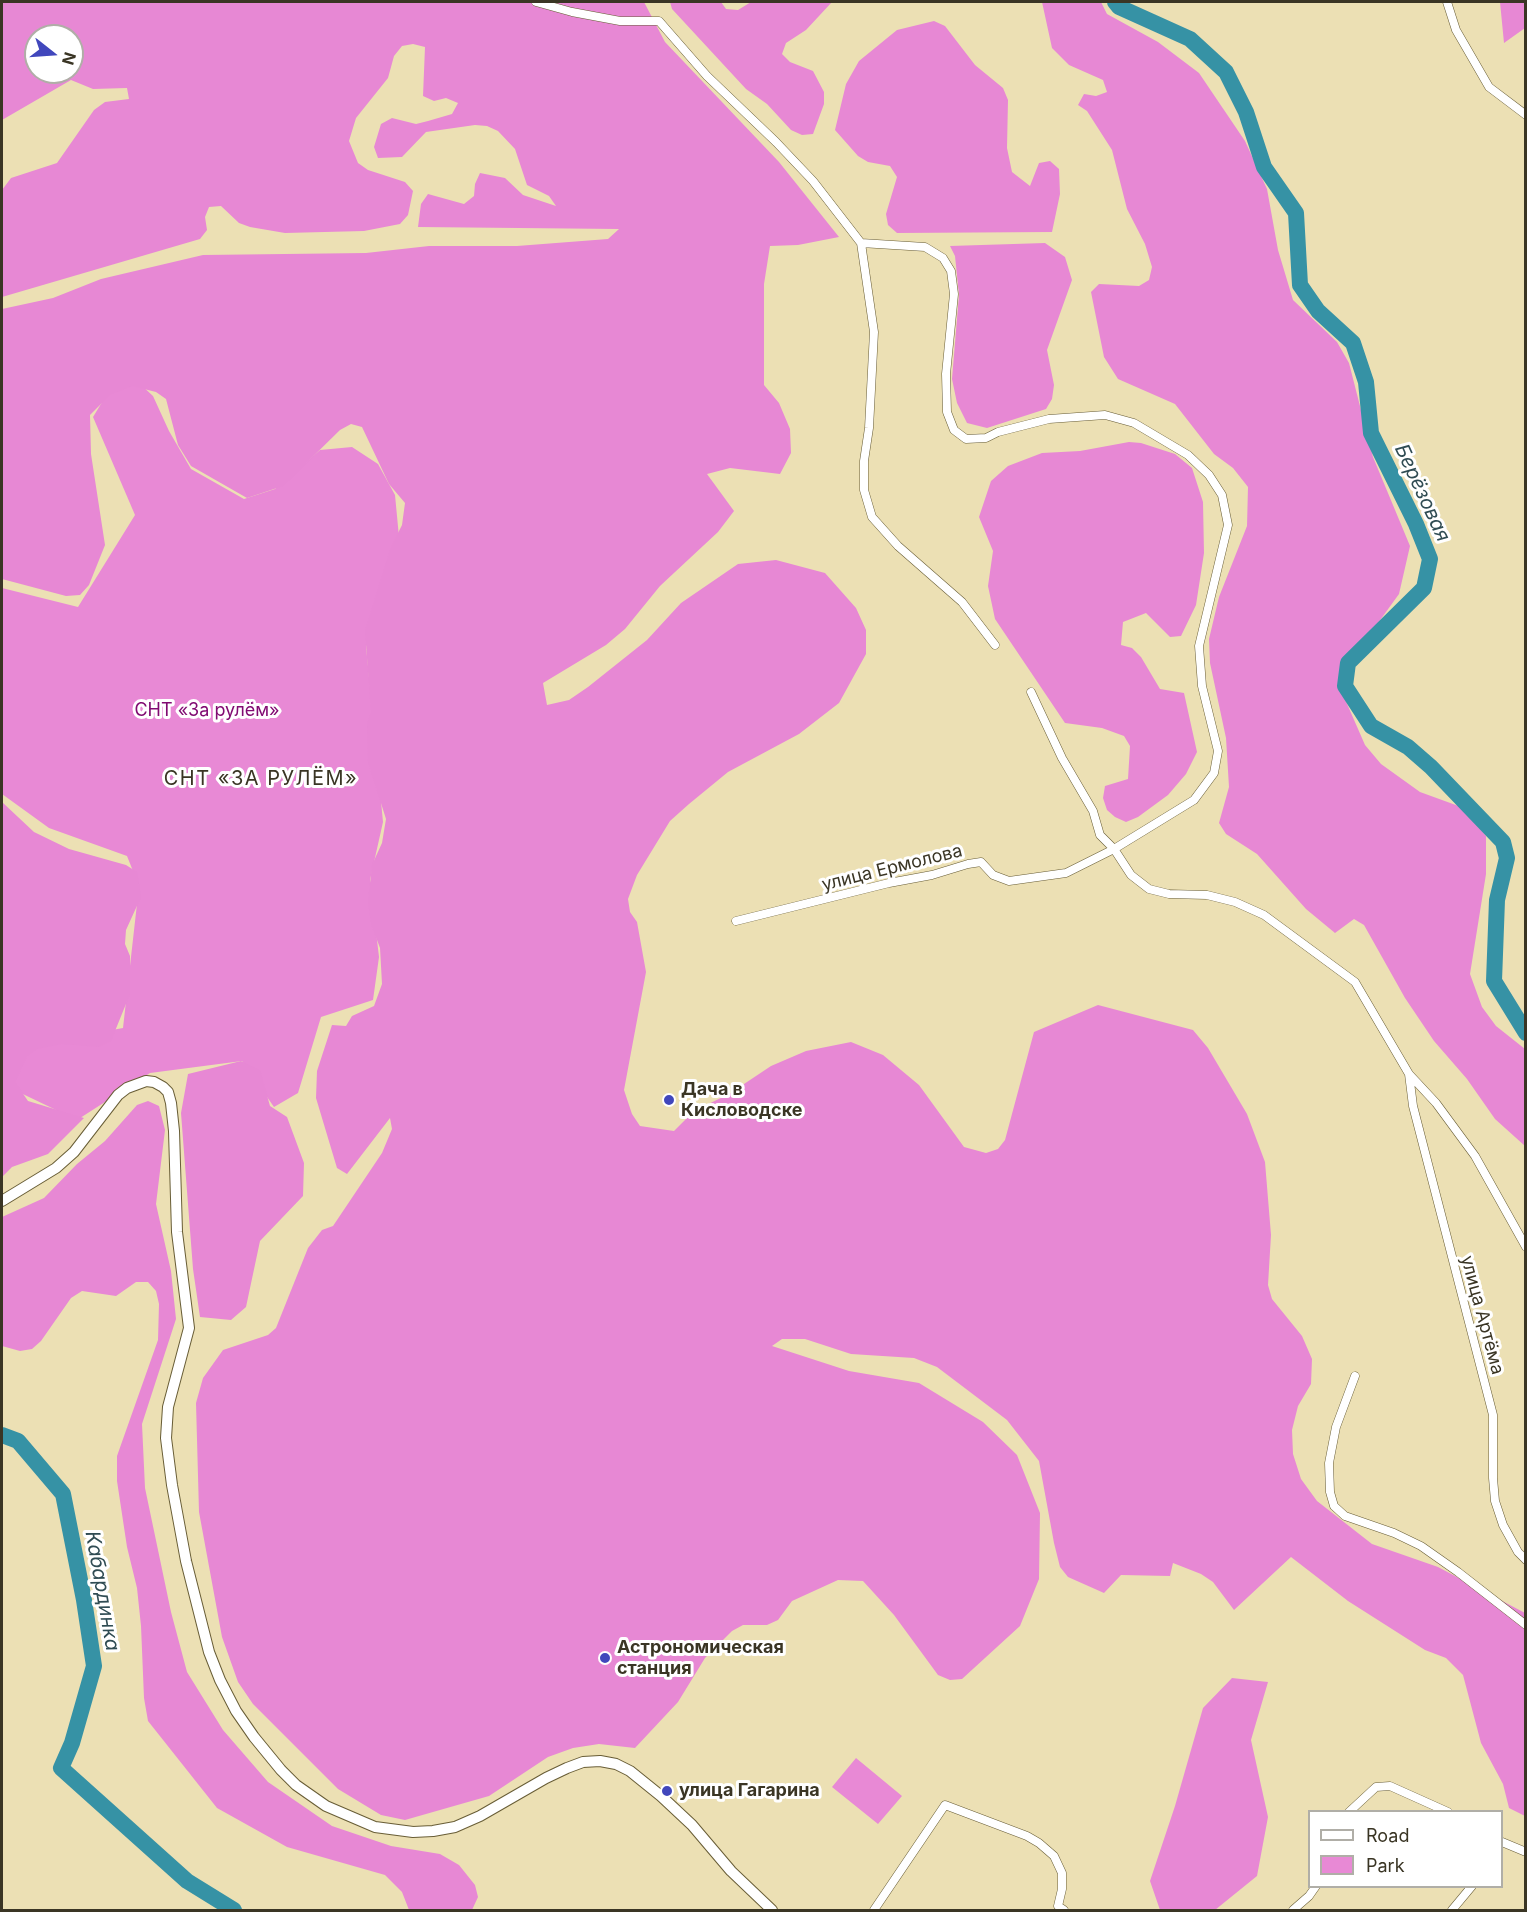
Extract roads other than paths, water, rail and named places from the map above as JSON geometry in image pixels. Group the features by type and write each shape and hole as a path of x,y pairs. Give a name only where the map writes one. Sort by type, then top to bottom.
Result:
{"street":[{"path":"536,2 572,12 620,21 659,21 707,76 777,142 813,181 861,243 874,332 870,428 864,461 864,490 872,517 898,546 963,602 995,645"},
{"path":"1447,2 1456,30 1472,54 1489,87 1526,116"},
{"name":"улица Ермолова","path":"736,921 981,862 993,875 1009,881 1066,873 1114,849 1194,800 1214,773 1218,751 1202,686 1199,646 1228,525 1222,495 1209,475 1188,455 1134,423 1104,415 1049,419 998,432 986,438 966,439 954,430 947,412 946,374 954,294 951,271 943,258 925,247 861,243"},
{"path":"1031,692 1062,758 1093,811 1100,835 1114,849 1131,875 1149,889 1169,894 1207,895 1235,902 1264,915 1355,982 1409,1074 1436,1103 1475,1156 1526,1247"},
{"name":"улица Артёма","path":"1409,1074 1413,1106 1493,1415 1495,1501 1503,1525 1518,1552 1526,1560"},
{"path":"2,1201 56,1168 74,1152 110,1104 127,1088 136,1083 154,1082 168,1092 174,1131 177,1232 189,1328 168,1407 166,1438 186,1561 209,1652 220,1680 236,1711 254,1737 296,1785 326,1806 375,1827 413,1832 433,1831 455,1827 480,1816 546,1778 583,1762 600,1761 616,1764 630,1771 692,1825 731,1871 772,1911"},
{"path":"1355,1376 1336,1427 1329,1463 1330,1492 1334,1506 1346,1516 1394,1533 1421,1546 1526,1625"},
{"path":"1351,1810 1376,1787 1390,1786 1444,1810"},
{"path":"874,1911 945,1805 1040,1843 1054,1856 1062,1873 1058,1909"},
{"path":"1503,1844 1526,1852"},
{"path":"1293,1911 1315,1888"},
{"path":"1452,1911 1471,1888"}],"waterway":[{"name":"Берёзовая","path":"1115,2 1119,7 1190,39 1226,72 1246,112 1264,167 1296,213 1300,285 1318,311 1353,343 1366,382 1371,433 1416,524 1430,559 1424,588 1348,663 1345,686 1371,726 1408,747 1431,767 1503,842 1507,858 1497,900 1494,981 1526,1033"},
{"name":"Кабардинка","path":"2,1435 18,1441 63,1494 84,1600 94,1666 72,1743 61,1768 187,1881 234,1910"}],"place":[{"name":"Дача в Кисловодске","path":"669,1100"},
{"name":"Астрономическая станция","path":"605,1658"},
{"name":"улица Гагарина","path":"667,1791"}],"district":[{"name":"СНТ «ЗА РУЛЁМ»","path":"261,779"}],"park label":[{"name":"СНТ «За рулём»","path":"207,711"}]}
